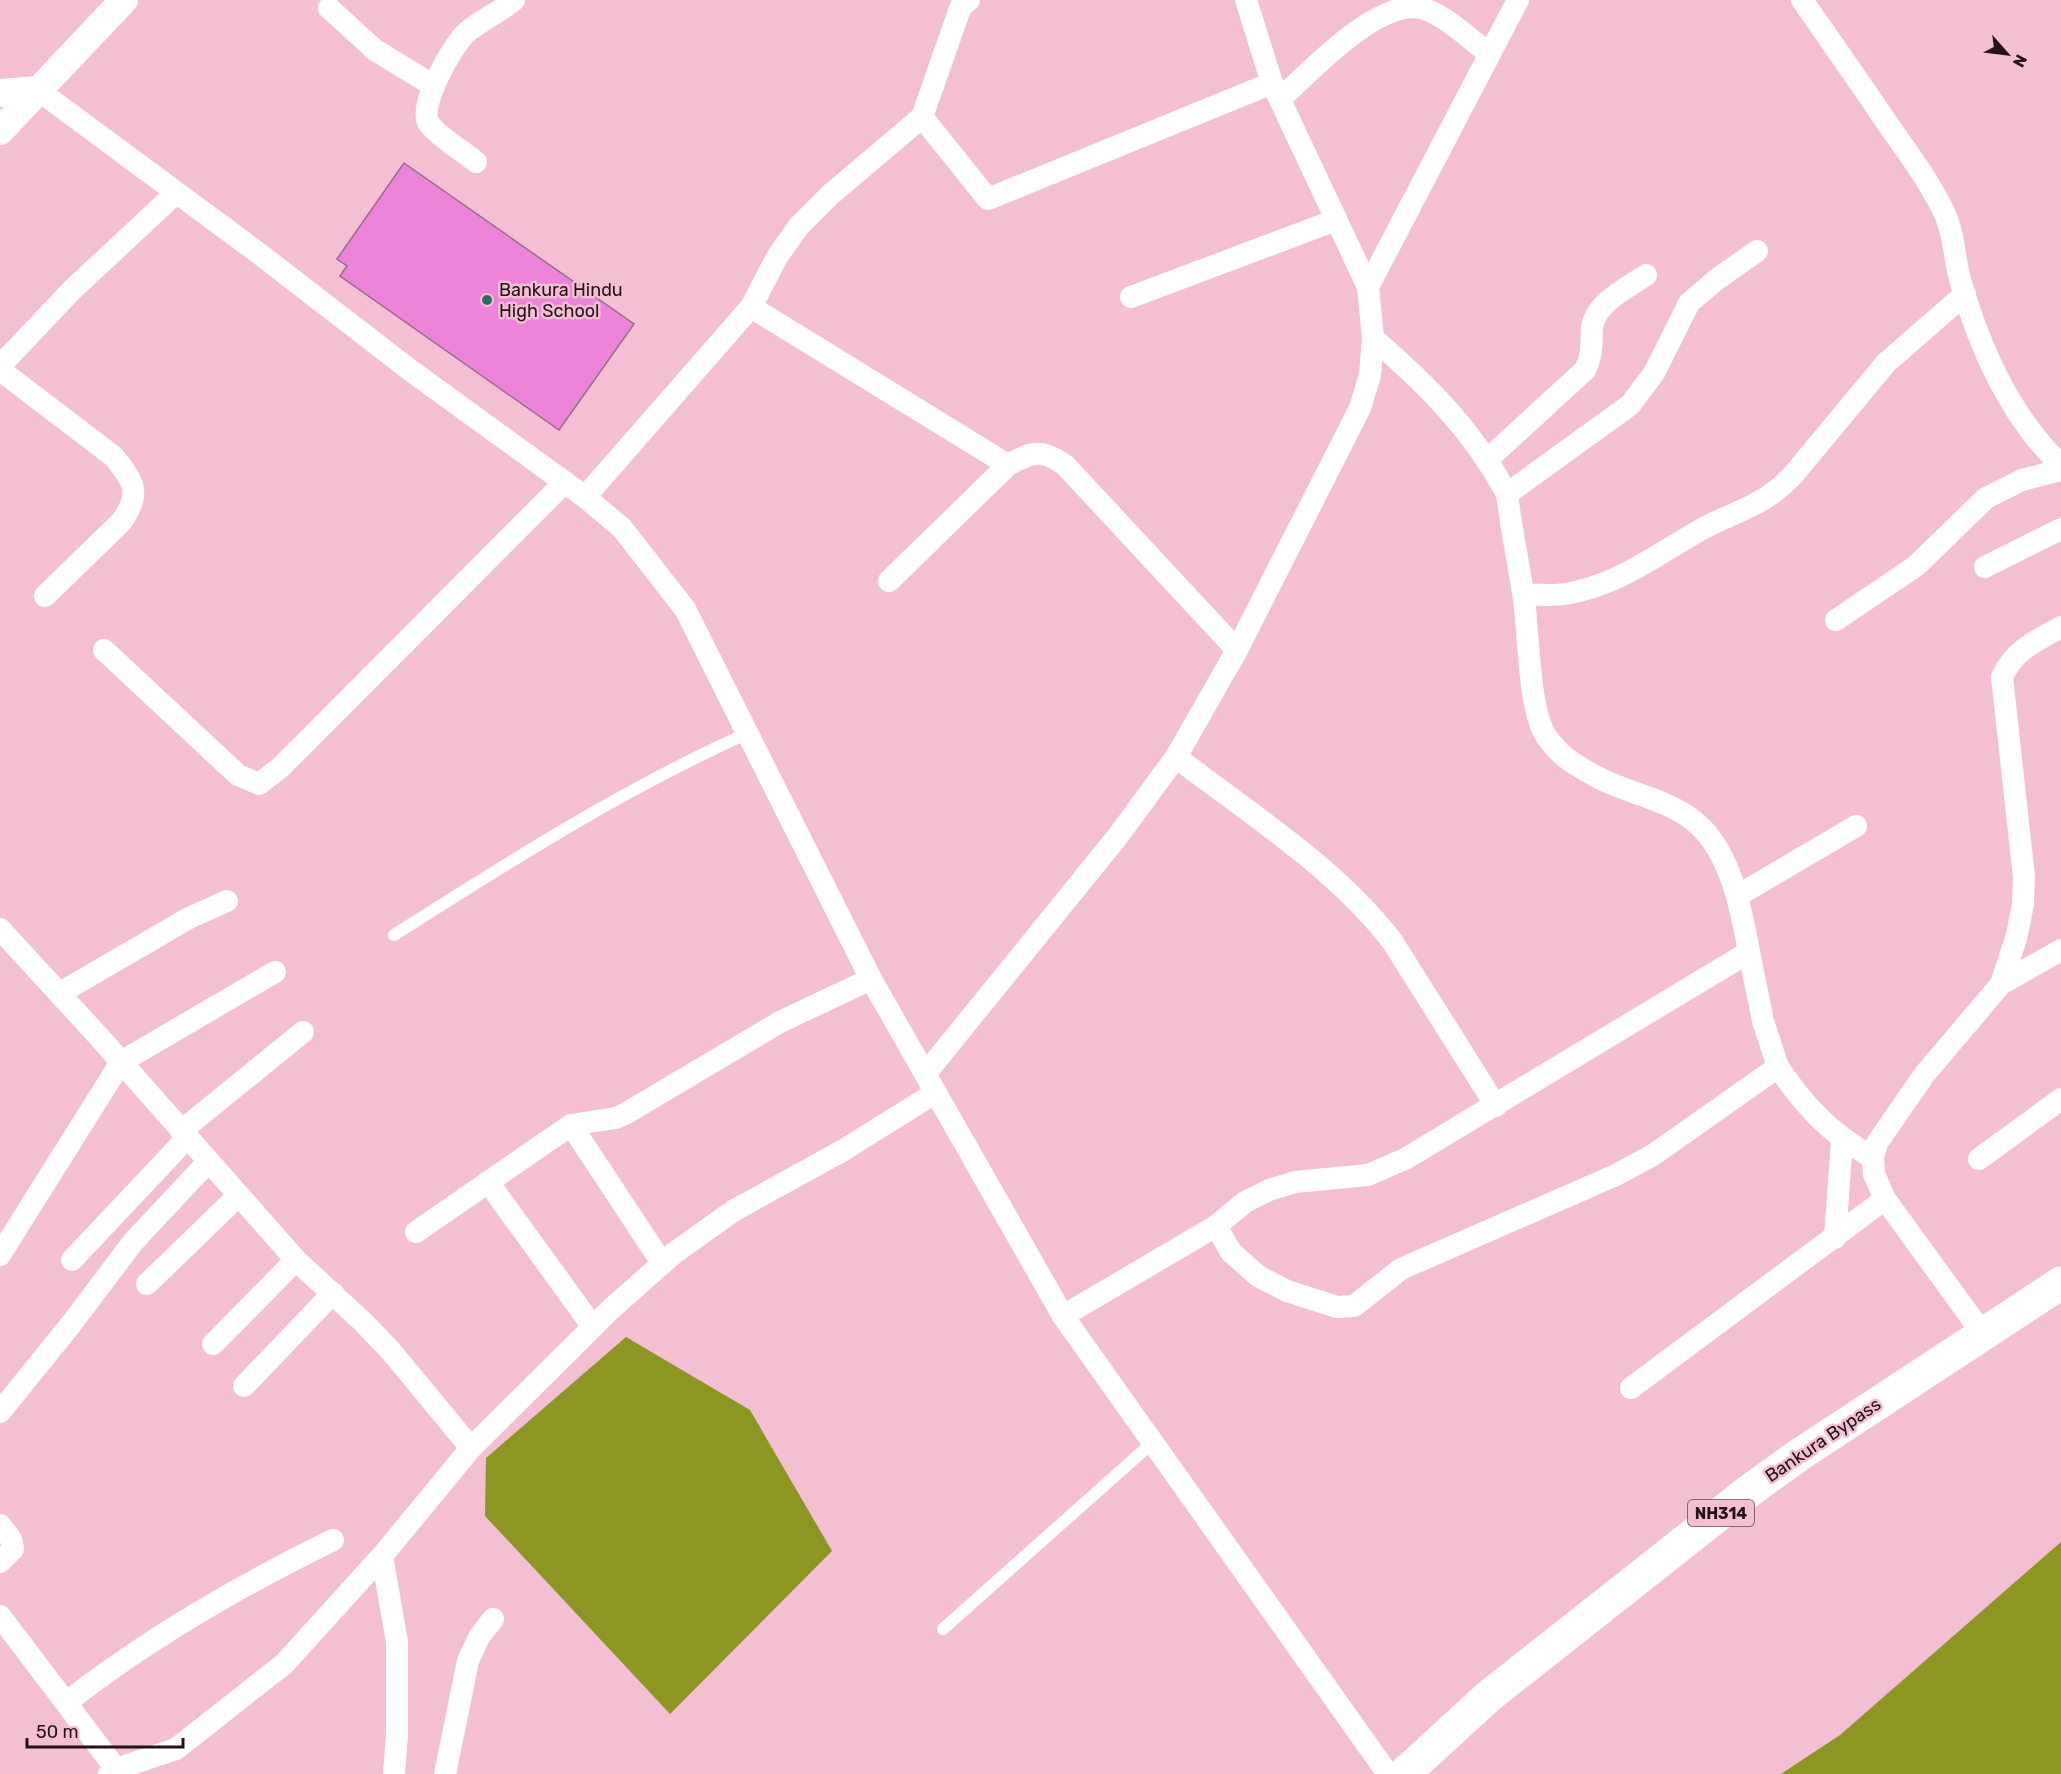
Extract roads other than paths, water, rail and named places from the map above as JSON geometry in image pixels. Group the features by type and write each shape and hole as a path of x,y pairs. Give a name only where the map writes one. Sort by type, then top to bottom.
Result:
{"highway":[{"name":"Bankura Bypass","path":"1404,1774 1489,1695 1736,1501 1799,1455 2061,1283"}],"street":[{"path":"0,131 124,0"},
{"path":"476,162 429,123 426,113 434,86 463,36 514,0"},
{"path":"0,1616 67,1702 112,1771 176,1749 284,1664 382,1556 471,1448 662,1263 733,1211 842,1151 930,1083 1176,757 1237,650 1360,408 1370,375 1373,338 1368,287 1276,91 1246,0"},
{"path":"1368,287 1518,0"},
{"path":"1802,0 1926,178 1945,215 1965,294 1984,349 2006,393 2046,451 2061,465"},
{"path":"585,497 751,307 777,257 800,226 830,195 922,117 962,2"},
{"path":"922,117 988,199 1276,91 1367,21 1394,8 1407,6 1434,13 1490,54"},
{"path":"329,8 375,50 434,86"},
{"path":"0,93 38,90 410,370 585,497 622,528 648,558 685,609 871,980 1063,1316 1388,1774"},
{"path":"45,596 121,522 130,510 135,494 127,473 113,456 0,368 72,290 176,193"},
{"path":"1131,297 1336,220"},
{"path":"1507,494 1630,405 1654,373 1689,303 1716,280 1757,251"},
{"path":"1488,459 1585,370 1591,359 1592,327 1597,315 1611,299 1646,275"},
{"path":"1524,595 1564,594 1617,578 1704,528 1758,504 1776,492 1886,363 1965,294"},
{"path":"751,307 1008,465"},
{"path":"1373,338 1435,396 1488,459 1507,494 1524,595 1526,638 1544,733 1567,761 1620,789 1690,818 1713,842 1739,896 1762,1021 1778,1067 1801,1100 1842,1140 1873,1158"},
{"path":"889,582 1008,465 1027,454 1051,454 1065,465 1237,650"},
{"path":"1836,620 1916,566 1986,498 2022,480 2061,470"},
{"path":"104,650 238,776 259,784 267,780 290,758 565,482"},
{"path":"1985,567 2061,529"},
{"path":"2001,984 2017,935 2023,904 2024,877 2002,677 2009,662 2021,650 2061,627"},
{"path":"1176,757 1307,857 1374,918 1392,941 1496,1106"},
{"path":"1739,896 1856,826"},
{"path":"60,993 189,918 227,901"},
{"path":"0,929 60,993 296,1260 390,1350 471,1448"},
{"path":"1983,1334 1885,1199 1874,1174 1873,1158 1877,1143 1924,1075 2001,984 2061,950"},
{"path":"1063,1316 1216,1226 1245,1202 1269,1190 1295,1182 1368,1175 1385,1169 1496,1106 1749,952"},
{"path":"0,1255 121,1062 275,972"},
{"path":"416,1232 571,1125 625,1114 780,1022 871,980"},
{"path":"72,1260 184,1135 303,1032"},
{"path":"1216,1226 1231,1252 1258,1275 1287,1291 1337,1307 1354,1306 1401,1269 1616,1175 1653,1155 1778,1067"},
{"path":"1979,1159 2061,1099"},
{"path":"571,1125 662,1263"},
{"path":"1835,1238 1842,1140"},
{"path":"0,1412 72,1323 133,1242 208,1162"},
{"path":"488,1182 594,1327"},
{"path":"147,1284 238,1196"},
{"path":"1631,1388 1885,1199"},
{"path":"213,1344 296,1260"},
{"path":"244,1386 333,1293"},
{"path":"0,1525 11,1539 13,1549 0,1562"},
{"path":"67,1702 143,1645 271,1570 333,1540"},
{"path":"382,1556 398,1642 394,1774"},
{"path":"445,1774 468,1661 479,1636 493,1619"}],"lane":[{"path":"394,935 553,834 678,765 748,733"},
{"path":"943,1629 1152,1443"}],"place":[{"name":"Bankura Hindu High School","path":"487,300"}]}
